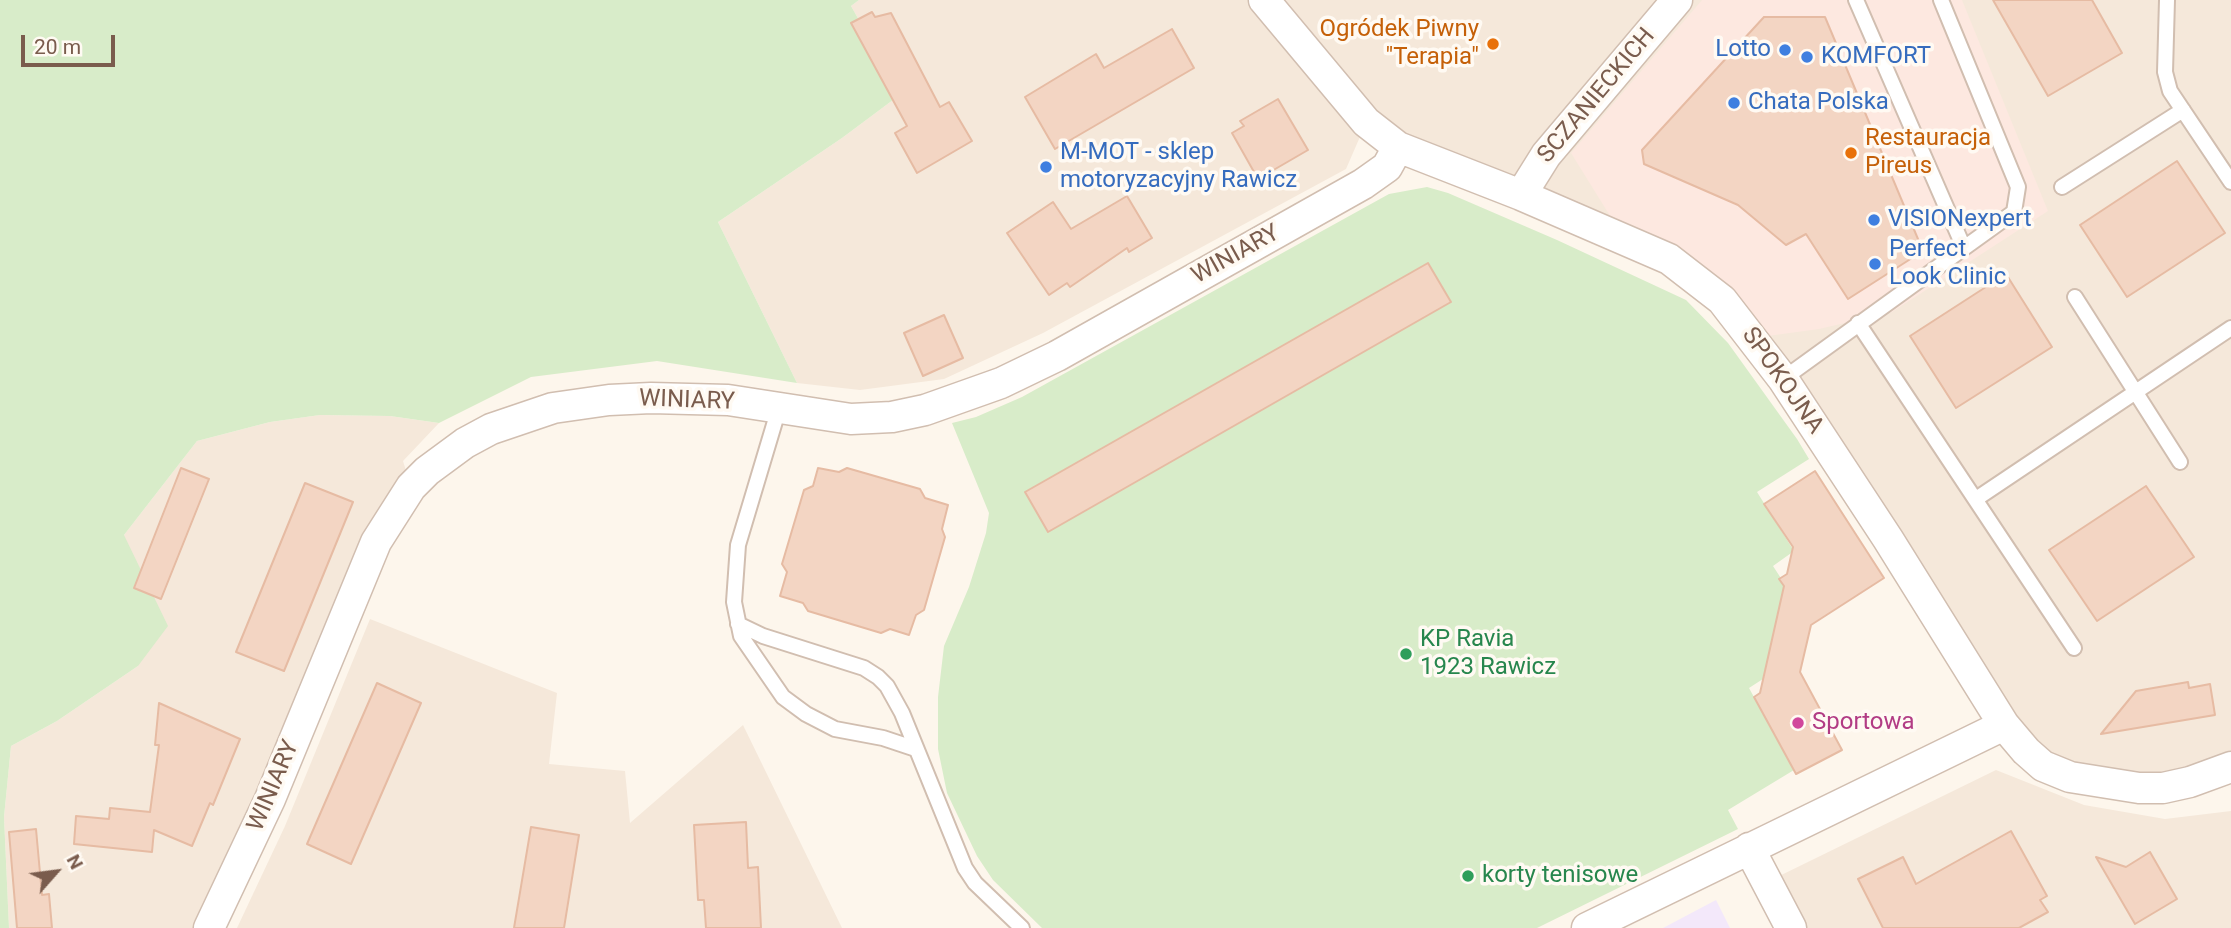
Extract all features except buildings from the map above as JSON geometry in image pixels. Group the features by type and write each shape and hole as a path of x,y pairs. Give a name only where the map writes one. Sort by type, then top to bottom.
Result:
{"street":[{"name":"SPOKOJNA","path":"1264,0 1366,122 1398,147 1521,195 1669,259 1722,300 1783,379 1888,539 2004,725 2043,766 2081,780 2139,788 2163,788 2190,782 2231,767"},
{"name":"SCZANIECKICH","path":"1521,195 1546,155 1677,0"},
{"name":"WINIARY","path":"209,928 270,799 376,542 411,488 427,471 465,443 491,429 534,414 575,404 651,398 729,400 851,419 925,410 1001,383 1057,356 1363,184 1387,167 1398,147"},
{"path":"1587,928 2004,725"},
{"path":"1749,848 1791,928"}],"lane":[{"path":"1856,0 1964,248"},
{"path":"1783,379 2014,212 2018,187 1941,0"},
{"path":"2167,0 2165,72 2170,92 2231,182"},
{"path":"2062,187 2183,110"},
{"path":"2075,297 2180,462"},
{"path":"1858,323 2074,648"},
{"path":"1976,499 2231,328"},
{"path":"779,408 738,545 734,602 741,636 783,697 806,714 835,729 883,738 916,749"},
{"path":"738,624 763,636 864,668 878,677 897,700 965,868 975,883 1022,928"}],"shaded area":[{"path":"859,0 2231,0 2231,767 2190,782 2043,766 1722,300 1366,123 1346,169 1043,333 944,379 860,390 797,383 718,222 842,138 901,94 851,6"},
{"path":"1702,0 1962,0 2048,211 1892,312 1819,329 1753,338 1625,240 1571,153"},
{"path":"320,415 390,416 439,423 403,461 411,487 209,928 9,928 4,817 11,746 57,721 138,666 124,535 197,441 270,422"},
{"path":"370,619 557,693 549,764 625,771 630,823 743,725 842,928 237,928 285,826"},
{"path":"1996,770 2084,805 2165,819 2231,811 2231,928 1790,928 1767,882"},
{"path":"1716,900 1730,928 1663,928"}],"green space":[{"path":"0,0 859,0 851,6 901,94 842,138 718,222 797,383 657,361 531,377 439,423 390,416 320,415 270,422 197,441 124,535 168,626 138,666 57,721 11,746 4,817 9,928 0,928"},
{"path":"1427,187 1448,193 1557,240 1686,300 1728,343 1797,439 1809,459 1757,492 1794,551 1773,566 1786,586 1766,677 1749,688 1794,770 1728,810 1738,829 1537,928 1042,928 993,880 977,856 947,793 938,749 938,697 944,646 969,587 986,533 989,513 952,423 976,417 1022,397 1389,194"}],"place":[{"name":"Ogródek Piwny \"Terapia\"","path":"1493,44"},
{"name":"Lotto","path":"1785,50"},
{"name":"KOMFORT","path":"1807,57"},
{"name":"Chata Polska","path":"1734,103"},
{"name":"Restauracja Pireus","path":"1851,153"},
{"name":"M-MOT - sklep motoryzacyjny Rawicz","path":"1046,167"},
{"name":"VISIONexpert","path":"1874,220"},
{"name":"Perfect Look Clinic","path":"1875,264"},
{"name":"KP Ravia 1923 Rawicz","path":"1406,654"},
{"name":"Sportowa","path":"1798,723"},
{"name":"korty tenisowe","path":"1468,876"}]}
